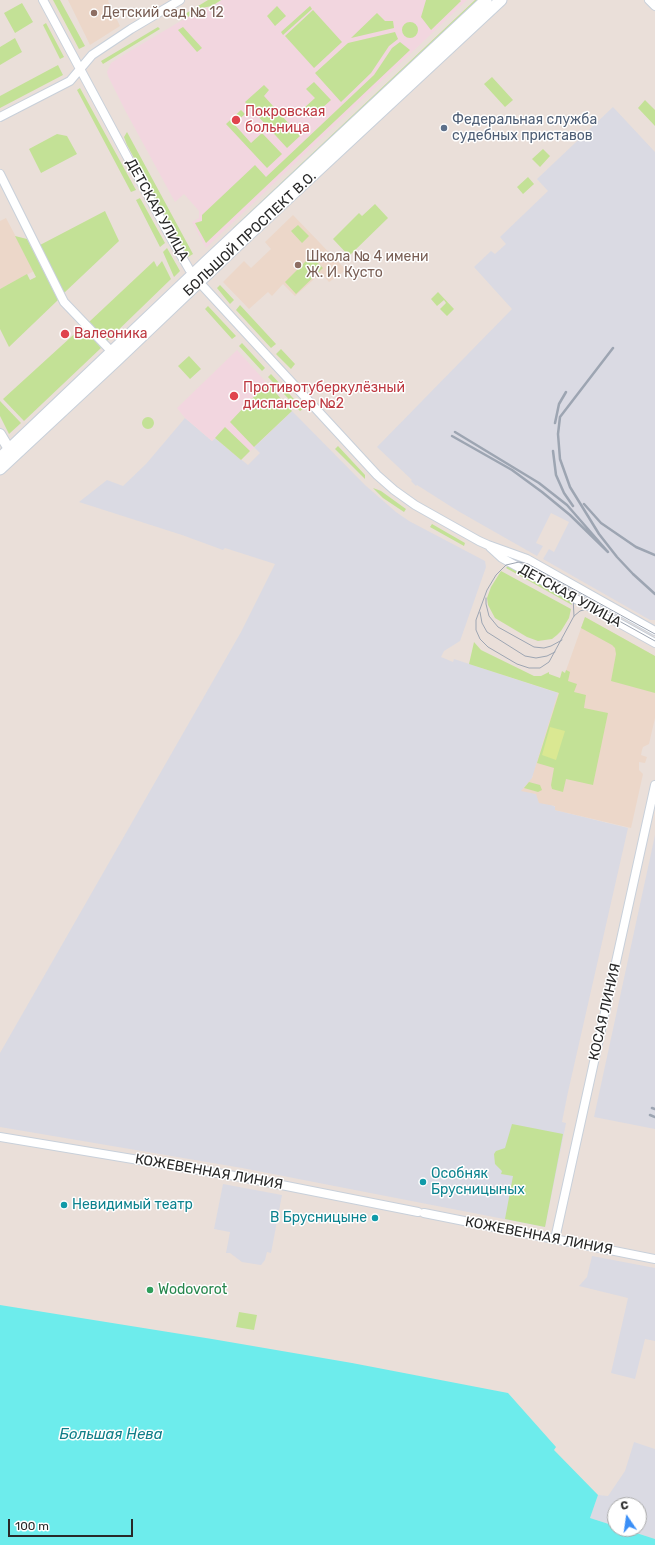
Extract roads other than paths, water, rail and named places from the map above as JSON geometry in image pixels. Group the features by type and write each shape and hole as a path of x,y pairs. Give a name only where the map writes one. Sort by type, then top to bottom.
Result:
{"main road":[{"name":"БОЛЬШОЙ ПРОСПЕКТ В.О.","path":"0,458 12,452 197,279 486,0"},
{"name":"БОЛЬШОЙ ПРОСПЕКТ В.О.","path":"0,469 12,452 111,351 242,240 501,0"}],"street":[{"name":"ДЕТСКАЯ УЛИЦА","path":"43,0 169,234 197,279 377,475 394,490 415,505 488,545 655,643"},
{"path":"0,117 70,81 92,54 180,0"},
{"path":"649,0 655,6"},
{"path":"0,174 64,302 111,351"},
{"path":"0,434 12,452"},
{"name":"ДЕТСКАЯ УЛИЦА","path":"504,555 527,559 655,631"},
{"name":"КОСАЯ ЛИНИЯ","path":"555,1239 655,785"},
{"name":"КОЖЕВЕННАЯ ЛИНИЯ","path":"0,1137 241,1177 655,1259"}],"water":[{"name":"Большая Нева","path":"0,1305 352,1363 508,1393 556,1447 554,1450 598,1495 590,1518 607,1523 607,1537 647,1536 655,1539 655,1545 0,1545"}],"tram line":[{"path":"655,634 528,564 519,562 506,565 496,575 487,590 476,620 476,630 480,639 488,647 517,664 529,668 540,668 549,662 574,616 580,611 587,609 596,609 603,612 655,641"},
{"path":"567,587 573,597 574,616"},
{"path":"486,598 489,616 498,627 534,647 544,648 562,640"},
{"path":"480,612 482,623 487,632 525,656 536,658 547,656 555,652"}],"railway":[{"path":"613,348 560,417 558,434 560,459 570,487 599,534 617,557 655,594"},
{"path":"555,423 559,404 566,392"},
{"path":"452,436 512,470 542,492 570,515 608,552 567,505 539,483 455,432"},
{"path":"553,451 556,475 564,493 573,506"},
{"path":"584,504 601,523 636,547 655,555"},
{"path":"650,1115 655,1117"}],"place":[{"name":"Детский сад № 12","path":"94,13"},
{"name":"Покровская больница","path":"236,120"},
{"name":"Федеральная служба судебных приставов","path":"444,128"},
{"name":"Школа № 4 имени Ж. И. Кусто","path":"298,265"},
{"name":"Валеоника","path":"65,334"},
{"name":"Противотуберкулёзный диспансер №2","path":"234,396"},
{"name":"Особняк Брусницыных","path":"423,1182"},
{"name":"Невидимый театр","path":"64,1205"},
{"name":"В Брусницыне","path":"375,1218"},
{"name":"Wodovorot","path":"150,1290"}]}
